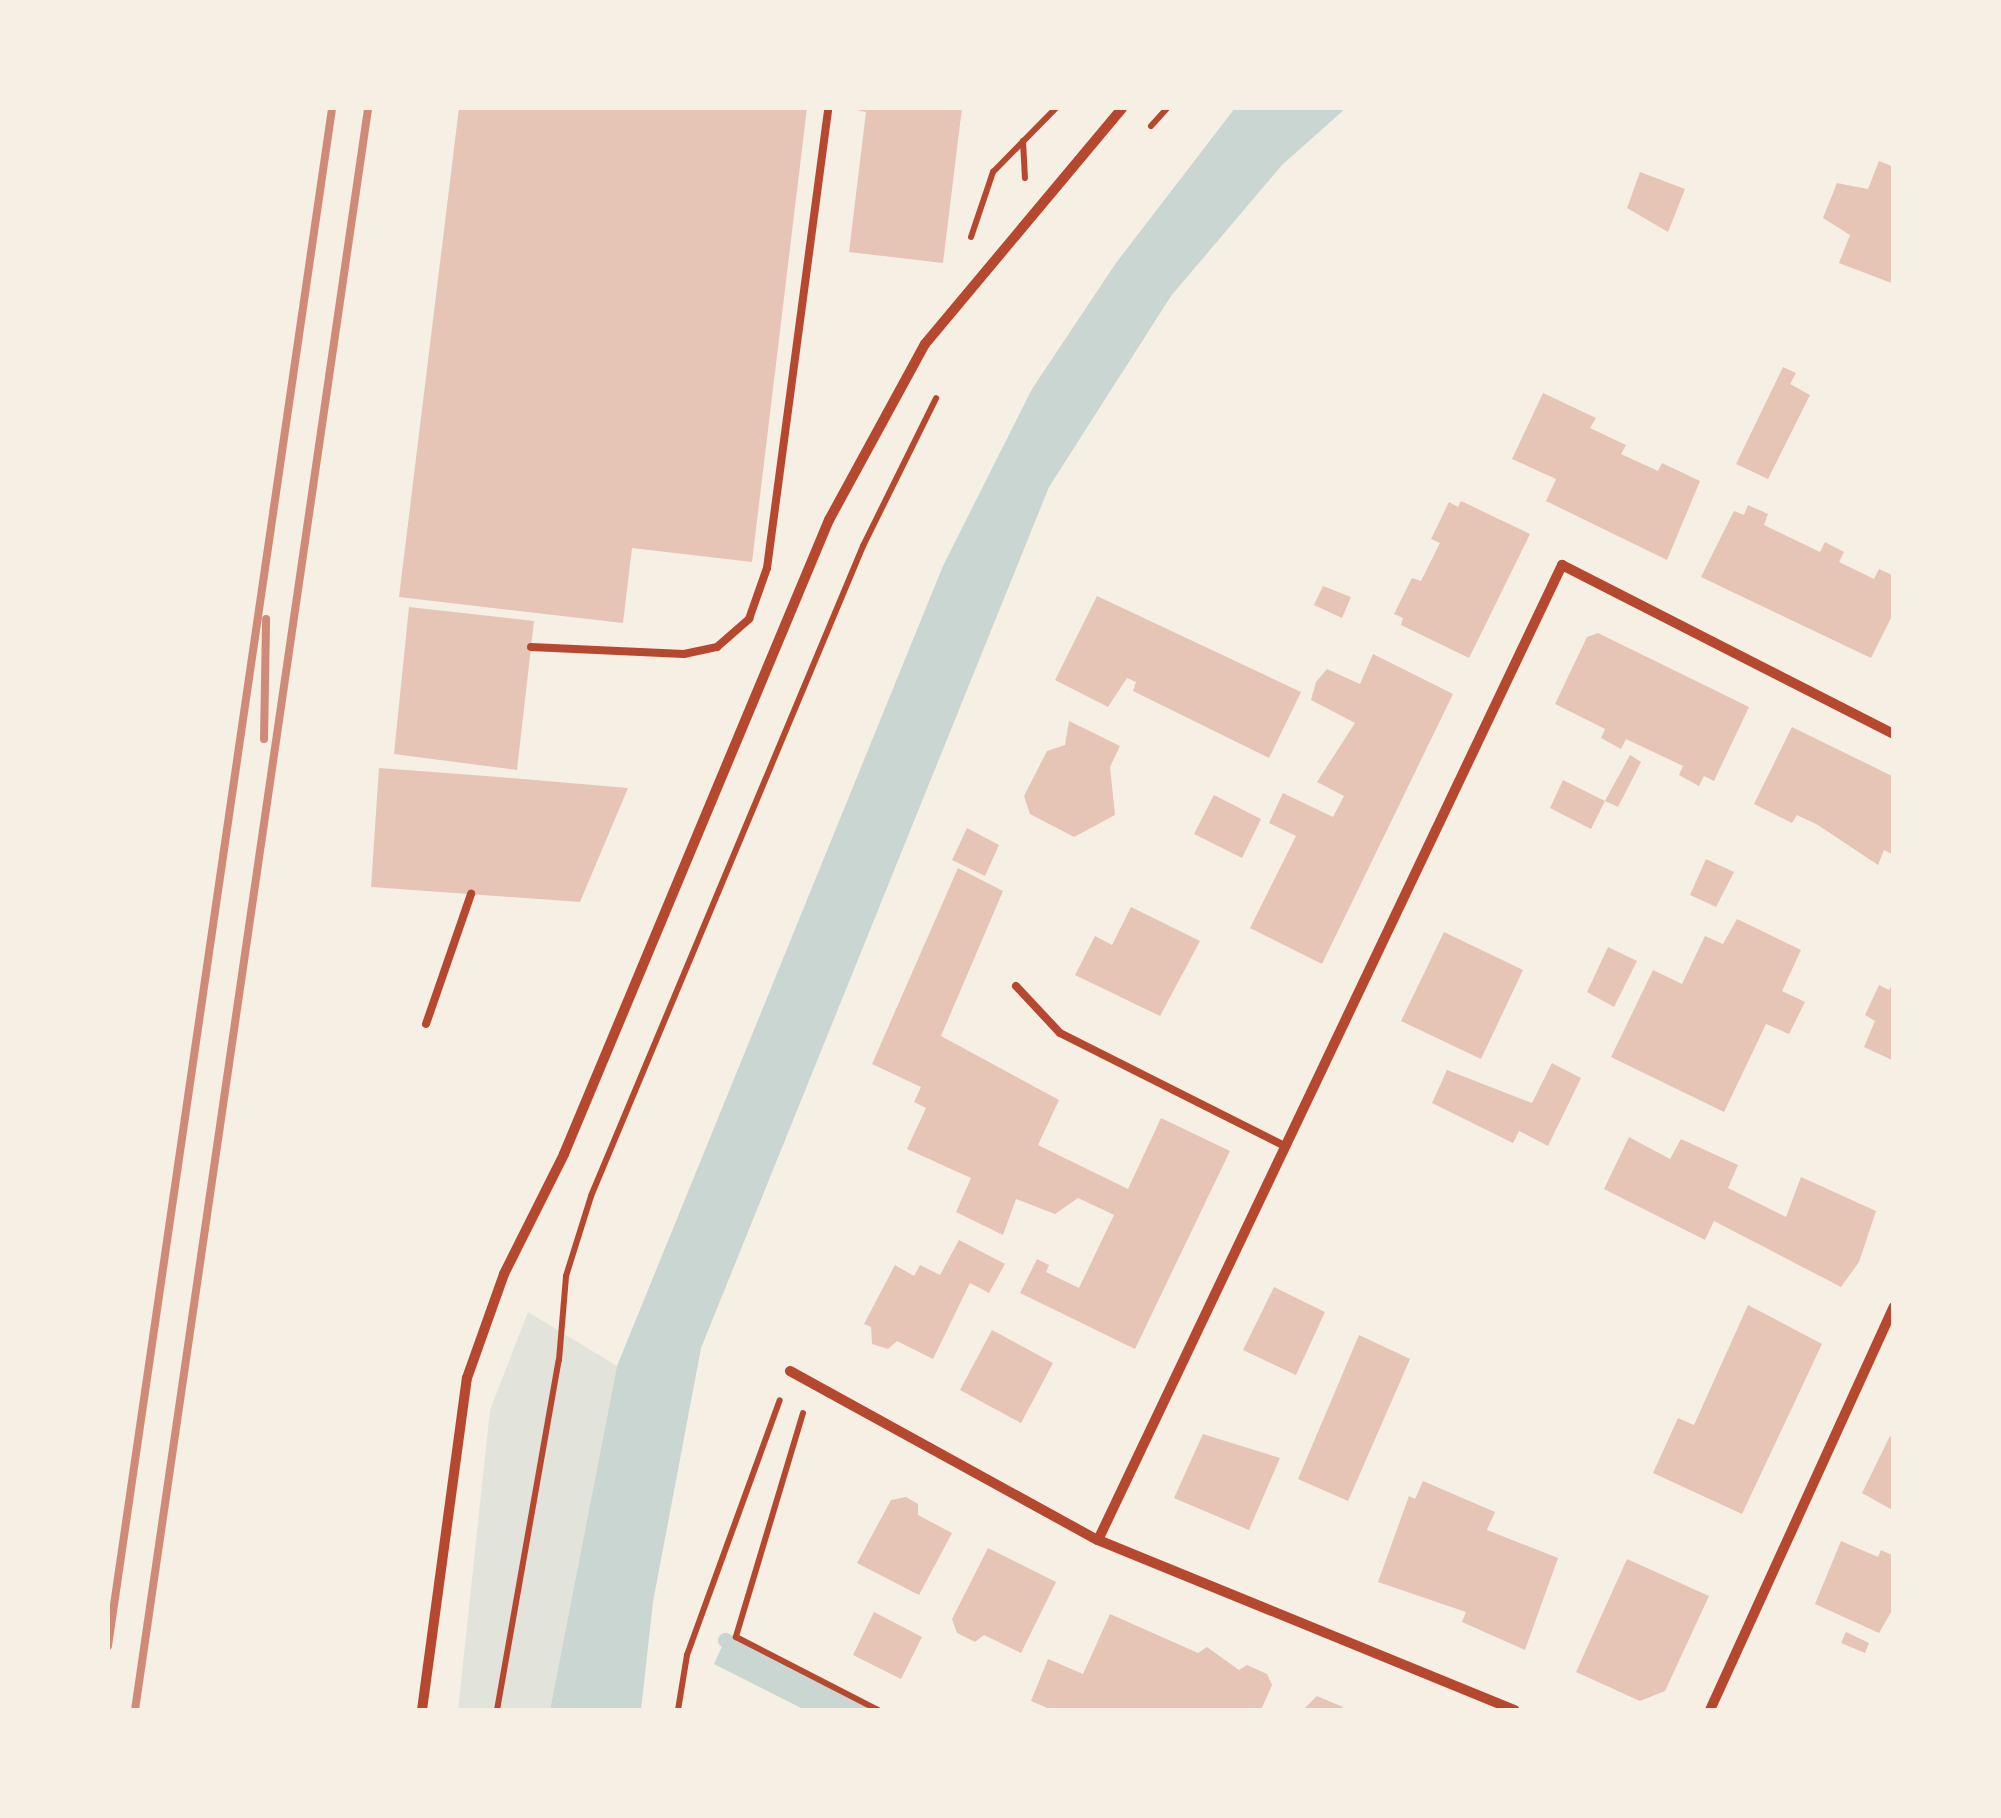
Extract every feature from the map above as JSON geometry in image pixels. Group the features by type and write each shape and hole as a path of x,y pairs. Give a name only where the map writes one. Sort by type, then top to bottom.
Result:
{"street":[{"path":"422,1710 467,1378 504,1274 564,1154 829,520 925,344 1122,108"},
{"path":"1098,1540 1562,565 1894,734"},
{"path":"1710,1710 1894,1306"},
{"path":"790,1371 1098,1540 1515,1710"}],"lane":[{"path":"531,647 684,654 717,647 749,619 767,568 828,108"},
{"path":"426,1024 470,894"},
{"path":"1016,986 1060,1034 1285,1146"}],"path":[{"path":"969,242 993,172 1056,108"},
{"path":"1143,136 1167,108"},
{"path":"497,1710 559,1360 566,1276 590,1196 862,546 939,392"},
{"path":"678,1710 686,1655 790,1371"},
{"path":"812,1384 736,1636 878,1710"}],"shaded area":[{"path":"1235,108 1346,108 1282,165 1171,296 1049,487 701,1348 653,1602 641,1710 550,1710 617,1366 943,566 1032,389 1116,263"},
{"path":"528,1312 617,1366 550,1710 458,1710 490,1410"},
{"path":"725,1640 860,1710 805,1710 714,1664"}],"building":[{"path":"459,108 807,108 752,562 632,548 623,623 399,597"},
{"path":"847,108 962,108 943,263 849,252 866,112"},
{"path":"1879,161 1894,167 1894,284 1839,263 1850,235 1823,218 1837,183 1868,189"},
{"path":"1640,172 1685,189 1668,232 1627,208"},
{"path":"1783,367 1796,373 1790,384 1810,395 1768,479 1736,464"},
{"path":"1543,393 1596,418 1590,428 1626,445 1621,454 1658,471 1662,463 1700,481 1667,560 1546,501 1556,479 1512,459"},
{"path":"1461,501 1530,534 1469,658 1401,625 1403,618 1394,614 1412,578 1421,581 1440,543 1431,539 1449,502 1458,507"},
{"path":"1748,505 1768,514 1764,525 1820,552 1825,542 1844,552 1839,562 1874,579 1879,569 1894,576 1894,612 1871,658 1701,577 1734,511 1744,515"},
{"path":"1323,586 1351,597 1342,618 1314,605"},
{"path":"1097,596 1301,692 1269,758 1133,691 1136,682 1127,678 1108,707 1055,680"},
{"path":"409,607 534,621 517,770 394,754"},
{"path":"1598,633 1749,707 1714,781 1704,776 1699,786 1679,775 1683,766 1626,739 1621,749 1601,738 1605,729 1555,704 1587,637"},
{"path":"1373,654 1453,694 1322,964 1250,928 1296,836 1269,823 1283,793 1333,817 1344,796 1317,782 1355,723 1311,700 1316,682 1327,669 1360,684"},
{"path":"1069,721 1120,746 1110,767 1115,815 1074,837 1030,814 1024,796 1047,751 1065,745"},
{"path":"1792,727 1894,777 1894,855 1884,850 1878,865 1818,825 1797,815 1792,823 1754,804"},
{"path":"1630,755 1641,762 1618,807 1605,801"},
{"path":"379,768 628,788 580,902 371,887"},
{"path":"1563,780 1605,801 1591,829 1550,808"},
{"path":"1214,795 1261,819 1242,858 1194,834"},
{"path":"967,828 999,845 985,876 952,860"},
{"path":"1706,859 1734,872 1716,907 1690,895"},
{"path":"958,868 1003,891 941,1036 1059,1100 1038,1145 1128,1189 1161,1118 1230,1151 1135,1349 1020,1293 1037,1259 1049,1265 1046,1272 1079,1288 1114,1215 1078,1198 1055,1214 1016,1199 1003,1235 956,1212 971,1178 907,1149 926,1108 914,1102 921,1087 872,1064"},
{"path":"1131,907 1200,941 1160,1016 1075,975 1095,936 1112,945"},
{"path":"1737,919 1801,950 1782,991 1805,1002 1789,1034 1766,1024 1724,1112 1611,1057 1653,970 1682,984 1705,936 1723,944"},
{"path":"1444,932 1523,970 1481,1059 1401,1021"},
{"path":"1608,947 1637,961 1614,1007 1587,992"},
{"path":"1894,981 1894,1061 1864,1047 1875,1021 1865,1015 1879,985 1889,990"},
{"path":"1552,1063 1581,1078 1548,1146 1519,1131 1513,1143 1432,1103 1447,1070 1532,1103"},
{"path":"1629,1137 1670,1159 1681,1139 1738,1165 1728,1188 1786,1217 1801,1177 1876,1211 1859,1262 1841,1287 1714,1221 1705,1240 1604,1189"},
{"path":"959,1240 1005,1264 989,1293 970,1283 933,1359 897,1341 888,1349 872,1344 871,1327 864,1324 895,1265 914,1276 920,1265 940,1275"},
{"path":"1274,1287 1325,1312 1296,1375 1243,1350"},
{"path":"1748,1305 1822,1344 1742,1514 1653,1473 1678,1418 1694,1425"},
{"path":"992,1330 1053,1363 1021,1423 960,1390"},
{"path":"1359,1335 1410,1359 1348,1501 1298,1479"},
{"path":"1203,1434 1280,1458 1249,1530 1174,1498"},
{"path":"1890,1436 1894,1438 1894,1511 1862,1493"},
{"path":"1423,1481 1495,1512 1487,1530 1558,1558 1525,1650 1462,1622 1466,1612 1378,1582 1409,1496 1415,1499"},
{"path":"906,1497 918,1504 918,1515 952,1533 919,1595 857,1563 891,1500"},
{"path":"1841,1541 1878,1557 1881,1550 1894,1556 1894,1607 1879,1633 1815,1604"},
{"path":"988,1548 1056,1582 1021,1653 984,1635 975,1642 957,1633 952,1619"},
{"path":"1627,1559 1709,1596 1665,1691 1640,1701 1576,1672"},
{"path":"874,1612 922,1637 901,1679 853,1655"},
{"path":"1110,1614 1198,1653 1207,1647 1239,1670 1247,1665 1267,1674 1272,1685 1261,1710 1052,1710 1031,1701 1048,1659 1083,1674"},
{"path":"1846,1632 1869,1643 1865,1653 1841,1643"},
{"path":"1317,1696 1343,1707 1342,1710 1303,1710"}],"waterway":[{"path":"725,1640 860,1710"}],"railway":[{"path":"108,1646 332,108"},
{"path":"135,1710 368,108"},
{"path":"264,739 266,619"}]}
